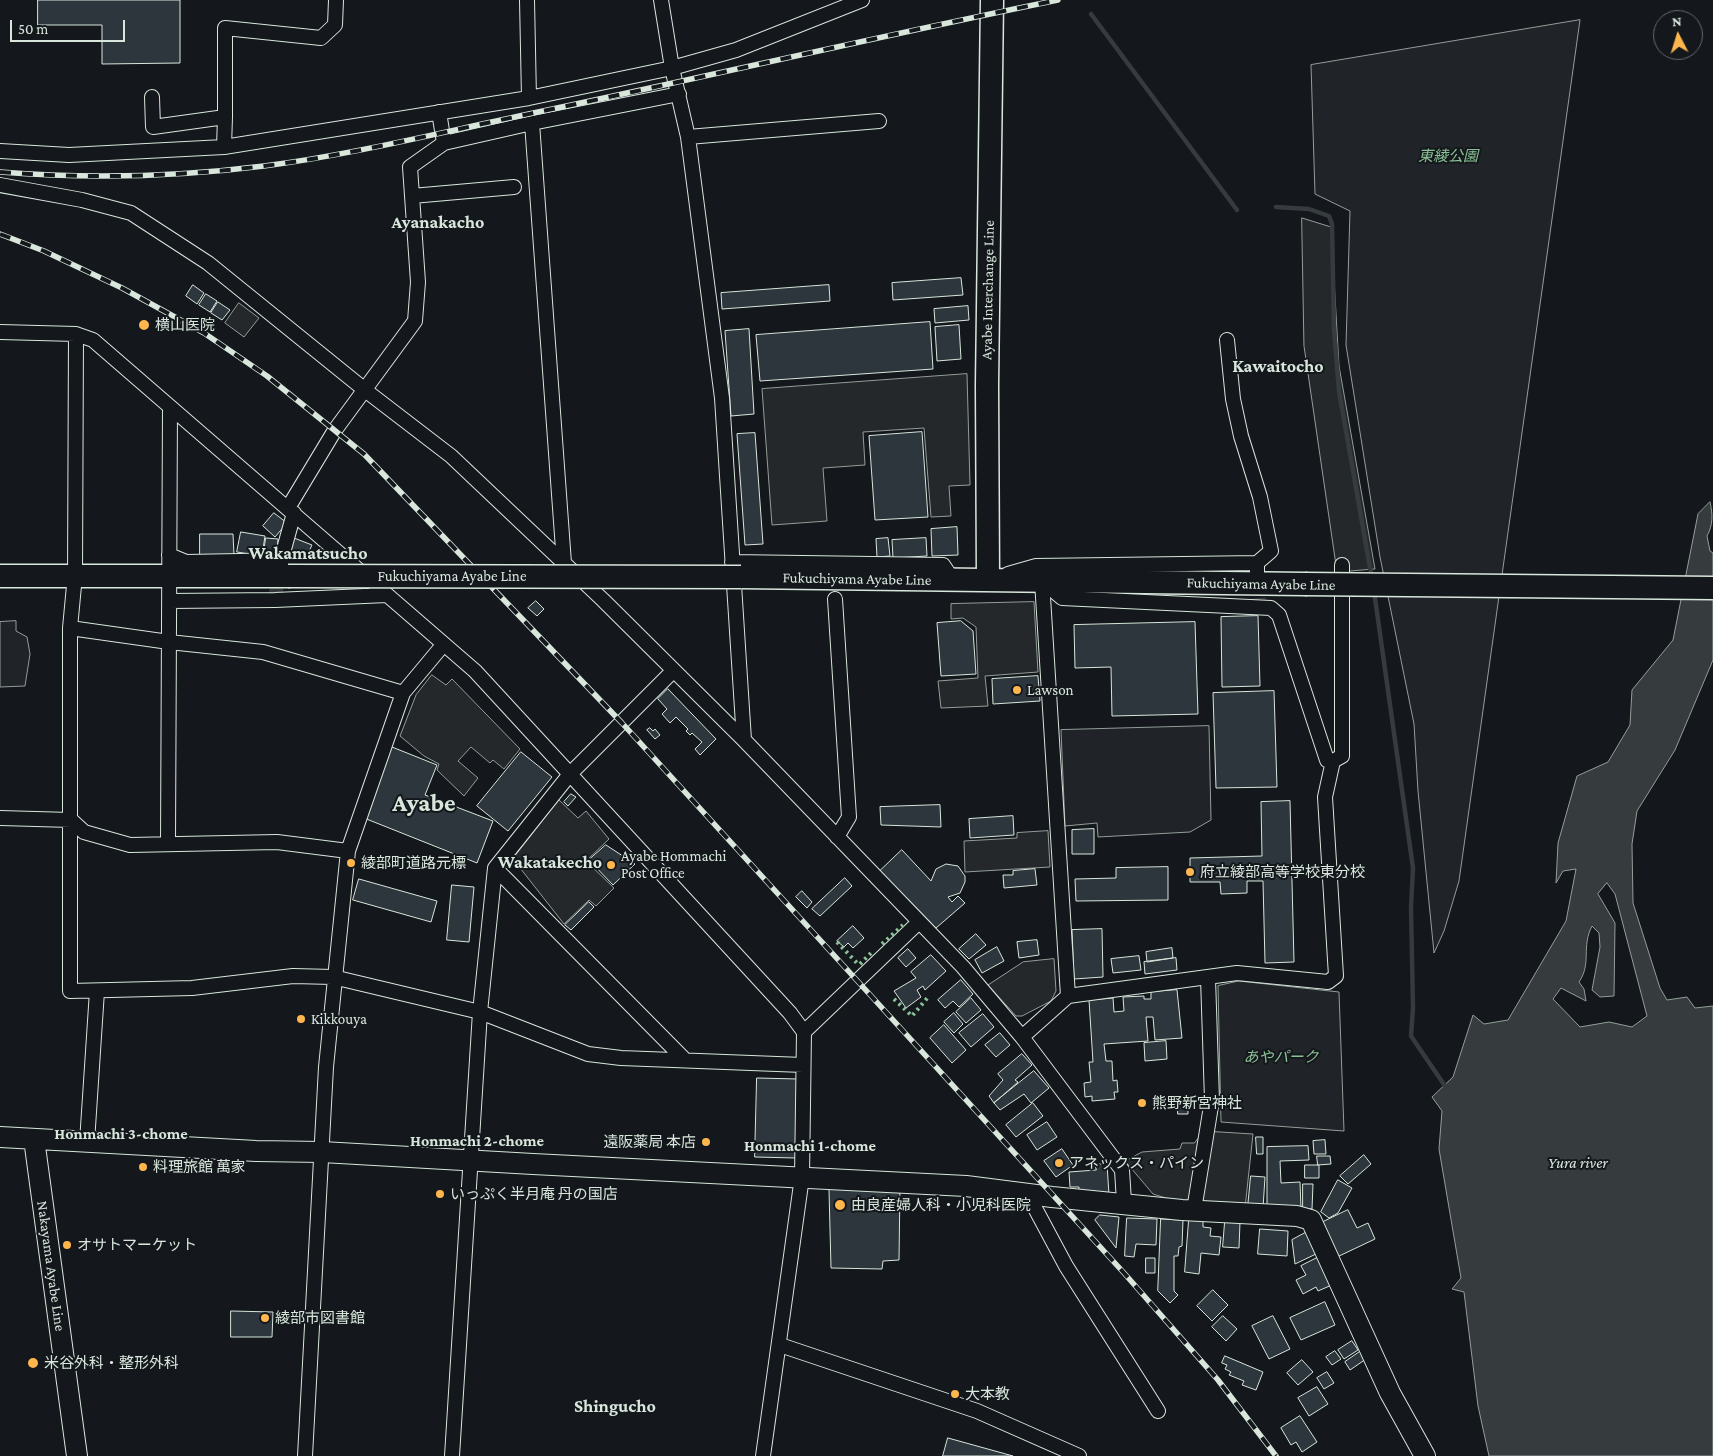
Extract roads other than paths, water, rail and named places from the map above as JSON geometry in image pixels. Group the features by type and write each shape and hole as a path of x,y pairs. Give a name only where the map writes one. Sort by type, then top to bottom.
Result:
{"main road":[{"name":"Ayabe Interchange Line","path":"988,580 987,385 992,0"},
{"name":"Fukuchiyama Ayabe Line","path":"0,576 75,574 169,565 284,568 737,569 952,580 1713,588"}],"street":[{"path":"224,146 226,28 321,38 335,25 336,0"},
{"path":"527,0 530,98"},
{"path":"661,0 672,68 688,137 722,398 737,569 744,740"},
{"path":"0,151 69,155 224,146 530,98 672,68 736,50 862,0"},
{"path":"347,559 284,568 291,510 314,463 415,321 418,282 410,167 444,143 532,123 679,94"},
{"path":"152,97 152,127 225,117"},
{"path":"439,112 444,143"},
{"path":"688,137 879,120"},
{"path":"532,123 564,563"},
{"path":"0,185 82,200 131,214 208,263 365,390 451,456 564,563 744,740 963,967 1022,1037 1122,1170 1124,1202"},
{"path":"412,196 514,187"},
{"path":"0,332 76,334 93,340 291,510 443,645 475,671 790,1013 804,1032 802,1177 763,1456"},
{"path":"76,334 75,574 70,628 70,991 192,988 294,976 333,978 480,1012 588,1054 621,1058 803,1065"},
{"path":"988,580 1036,566 1257,568 1271,551 1260,497 1241,436 1234,399 1227,340"},
{"path":"168,843 170,408"},
{"path":"1042,581 1062,598 1260,603 1271,608 1279,615 1327,760 1333,761 1342,756 1342,565"},
{"path":"1042,581 1068,996"},
{"path":"169,601 275,600 387,595"},
{"path":"835,599 849,818 837,837"},
{"path":"70,628 169,642 262,652 403,693"},
{"path":"305,1456 326,1067 333,978 348,851 403,693 443,645"},
{"path":"452,1456 480,1012 495,868 570,774 673,671"},
{"path":"1022,1037 1068,996 1237,973 1328,982 1336,976 1325,797 1333,761"},
{"path":"0,818 71,820 84,832 130,845 277,842 348,851"},
{"path":"495,868 685,1060"},
{"path":"804,1032 919,922"},
{"path":"1194,1210 1212,1100 1208,978"},
{"path":"87,1142 97,991"},
{"path":"0,1137 966,1186 1028,1195 1124,1202 1194,1210 1297,1216 1311,1220 1390,1393 1425,1456"},
{"name":"Nakayama Ayabe Line","path":"34,1139 77,1456"},
{"path":"1028,1195 1066,1266 1158,1411"},
{"path":"780,1345 976,1411 1079,1456"}],"water":[{"name":"Yura river","path":"1710,502 1712,520 1707,536 1710,551 1713,553 1713,660 1675,750 1637,811 1632,844 1633,903 1660,988 1667,1000 1687,997 1695,1008 1713,1006 1713,1456 1489,1456 1478,1406 1464,1292 1452,1289 1461,1278 1439,1149 1442,1111 1432,1097 1453,1077 1473,1015 1484,1024 1508,1020 1566,921 1576,869 1563,871 1556,883 1558,843 1577,776 1608,762 1630,725 1632,690 1673,640 1698,514","holes":["1607,883 1615,894 1647,1016 1632,1027 1609,1022 1580,1027 1553,999 1561,988 1586,1001 1584,989 1579,982 1585,968 1587,941 1592,926 1599,933 1600,947 1592,990 1600,997 1614,996 1615,923 1598,894"]}],"waterway":[{"path":"1091,14 1237,210"},
{"path":"1276,207 1309,209 1329,216 1332,224 1334,330 1339,391 1372,579"},
{"path":"1374,591 1413,868 1411,907 1413,1008 1411,1036 1447,1089"}],"tunnel":[{"path":"275,600 279,569"},
{"path":"1257,577 1259,600"}],"railway":[{"path":"0,172 66,176 165,175 231,170 329,156 1058,0"},
{"path":"0,234 44,251 122,288 204,333 267,376 364,454 622,723 1124,1273 1218,1380 1276,1456"}],"place":[{"name":"横山医院","path":"144,325"},
{"name":"Lawson","path":"1017,690"},
{"name":"綾部町道路元標","path":"351,863"},
{"name":"Ayabe Hommachi Post Office","path":"611,865"},
{"name":"府立綾部高等学校東分校","path":"1190,872"},
{"name":"Kikkouya","path":"301,1019"},
{"name":"熊野新宮神社","path":"1142,1103"},
{"name":"遠阪薬局 本店","path":"706,1142"},
{"name":"アネックス・パイン","path":"1059,1163"},
{"name":"料理旅館 萬家","path":"143,1167"},
{"name":"いっぷく半月庵 丹の国店","path":"440,1194"},
{"name":"由良産婦人科・小児科医院","path":"840,1205"},
{"name":"オサトマーケット","path":"67,1245"},
{"name":"綾部市図書館","path":"265,1318"},
{"name":"米谷外科・整形外科","path":"33,1363"},
{"name":"大本教","path":"955,1394"}],"district":[{"name":"Ayanakacho","path":"438,222"},
{"name":"Kawaitocho","path":"1278,366"},
{"name":"Wakamatsucho","path":"308,553"},
{"name":"Ayabe","path":"424,803"},
{"name":"Wakatakecho","path":"550,862"},
{"name":"Honmachi 3-chome","path":"121,1134"},
{"name":"Honmachi 2-chome","path":"477,1141"},
{"name":"Honmachi 1-chome","path":"810,1146"},
{"name":"Shingucho","path":"615,1406"}],"park label":[{"name":"東綾公園","path":"1448,156"},
{"name":"あやパーク","path":"1281,1057"}]}
